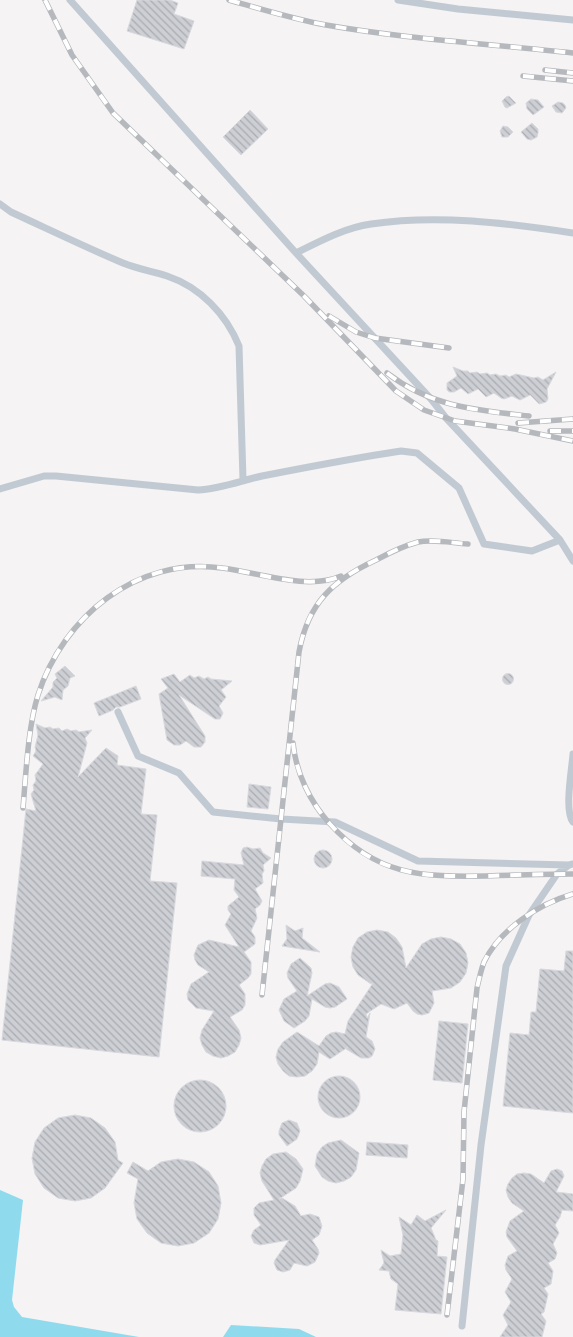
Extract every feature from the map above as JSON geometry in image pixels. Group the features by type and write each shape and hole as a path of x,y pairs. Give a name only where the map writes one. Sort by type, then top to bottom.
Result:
{"lane":[{"path":"70,0 431,399 446,418 560,540 573,561"},
{"path":"398,0 458,9 573,20"},
{"path":"0,204 11,212 125,264 169,276 188,286 212,304 232,330 238,346 243,480"},
{"path":"296,252 334,234 370,224 455,220 487,222 573,233"},
{"path":"0,489 44,476 56,476 198,490 214,489 243,480 343,460 401,451 417,453 460,488 484,544 532,551 560,540"},
{"path":"118,712 138,756 180,773 214,812 335,822 418,860 571,865"},
{"path":"573,754 569,803 570,819 573,822"},
{"path":"462,1326 481,1145 506,966 530,915 557,874 571,865"}],"water":[{"path":"0,1190 23,1200 12,1300 14,1307 22,1317 139,1337 0,1337"},
{"path":"231,1325 299,1329 316,1337 223,1337"}],"building":[{"path":"137,0 170,0 178,3 174,14 194,21 184,49 127,31"},
{"path":"509,96 516,103 507,108 502,101"},
{"path":"531,99 538,100 544,107 533,115 527,109 526,103"},
{"path":"558,102 565,105 566,108 562,113 556,112 552,106"},
{"path":"250,110 268,129 241,155 223,137"},
{"path":"532,123 538,129 538,133 537,137 531,140 527,139 521,132"},
{"path":"503,126 508,127 513,132 508,137 502,137 500,131"},
{"path":"453,367 470,373 487,373 509,377 516,374 534,378 538,377 543,380 556,372 547,389 548,399 546,402 539,404 530,395 520,400 512,396 504,399 494,393 486,397 478,389 468,394 461,388 454,392 449,392 447,390 447,383 457,376"},
{"path":"65,666 75,676 70,678 68,686 63,690 62,700 55,697 41,701 53,687 53,682 57,678 55,674"},
{"path":"174,674 180,682 190,675 194,678 199,676 204,679 208,677 232,681 221,690 226,697 219,706 223,713 220,719 215,719 179,695 205,736 205,742 201,747 194,747 186,741 180,745 174,745 167,740 159,694 168,688 161,679"},
{"path":"506,674 510,674 513,679 512,683 506,684 503,681 503,677"},
{"path":"136,686 141,699 116,707 99,716 94,703"},
{"path":"36,724 45,728 59,728 62,731 67,729 79,732 92,730 85,738 87,743 78,777 106,748 118,756 117,765 146,769 141,814 157,815 150,881 177,883 159,1057 2,1040 26,809 36,811 31,794 36,781 35,775 43,764 33,756 36,751 38,735"},
{"path":"249,784 271,787 268,809 247,807"},
{"path":"243,848 253,849 260,848 263,853 271,858 263,865 263,883 255,889 262,901 255,909 257,918 251,931 255,937 255,944 244,952 251,962 251,974 239,985 245,994 245,1005 242,1010 230,1017 239,1030 241,1038 235,1052 221,1058 206,1052 200,1038 202,1030 214,1011 196,1008 188,1000 187,994 191,984 209,972 198,965 195,960 194,955 198,945 209,940 239,947 225,925 231,914 228,906 239,897 234,890 235,879 201,876 202,861 244,865 241,853"},
{"path":"323,850 329,853 332,859 329,865 323,868 317,865 314,859 317,853"},
{"path":"286,925 295,931 303,928 302,938 320,952 282,946 287,939"},
{"path":"377,930 388,932 396,938 402,947 406,968 422,944 431,939 441,937 451,939 460,944 466,953 468,963 466,973 460,982 451,988 432,991 434,1003 429,1013 417,1014 407,1003 394,1009 381,1004 366,1014 367,1018 370,1013 366,1037 372,1041 375,1049 369,1058 361,1058 346,1049 348,1047 330,1059 319,1052 317,1064 312,1071 305,1076 289,1076 278,1064 276,1057 278,1049 283,1042 297,1032 319,1046 326,1036 331,1033 345,1034 348,1021 373,983 371,984 358,975 353,967 351,957 353,947 358,938 367,932"},
{"path":"566,951 573,951 573,1113 503,1106 510,1033 529,1035 531,1012 536,1012 540,969 564,971"},
{"path":"300,958 311,968 312,973 307,996 325,984 330,983 339,987 347,999 330,1008 312,999 309,1016 294,1028 284,1021 279,1010 284,999 297,991 288,978 287,973 291,964"},
{"path":"439,1021 468,1024 462,1083 433,1080"},
{"path":"339,1076 354,1082 360,1097 354,1112 339,1118 324,1112 318,1097 324,1082"},
{"path":"195,1080 205,1080 219,1087 226,1101 226,1111 219,1125 205,1132 195,1132 185,1128 178,1121 174,1111 174,1101 178,1091 185,1084"},
{"path":"75,1115 91,1118 105,1128 115,1142 118,1160 123,1163 105,1188 91,1198 75,1201 58,1198 44,1188 35,1174 32,1158 35,1142 44,1128 58,1118"},
{"path":"289,1120 297,1123 300,1131 297,1139 287,1146 279,1135 279,1131 282,1123"},
{"path":"341,1140 359,1153 356,1170 351,1177 336,1183 322,1177 315,1166 317,1154 322,1147 328,1143"},
{"path":"367,1142 408,1145 407,1158 366,1155"},
{"path":"286,1152 296,1159 303,1169 296,1188 279,1199 282,1198 295,1206 301,1216 310,1214 319,1217 322,1226 319,1235 312,1240 319,1253 315,1262 307,1266 294,1263 290,1270 283,1272 277,1270 274,1263 289,1240 260,1245 254,1243 251,1236 254,1230 261,1225 254,1215 254,1208 259,1203 274,1200 262,1181 260,1173 262,1166 266,1159 273,1154"},
{"path":"178,1159 194,1162 209,1172 218,1186 221,1203 218,1219 209,1233 194,1243 178,1246 161,1243 147,1233 137,1219 134,1203 138,1179 127,1173 133,1162 148,1171 161,1162"},
{"path":"557,1169 562,1171 564,1176 556,1192 573,1194 573,1211 562,1210 555,1225 559,1233 553,1244 557,1253 555,1259 548,1263 553,1271 551,1284 544,1288 548,1294 544,1312 541,1314 546,1321 542,1337 500,1337 508,1325 503,1315 511,1302 505,1292 512,1279 505,1265 508,1256 517,1251 507,1237 506,1232 510,1221 524,1211 512,1203 508,1197 506,1190 508,1184 517,1174 524,1173 531,1174 544,1183 551,1171"},
{"path":"446,1210 431,1228 438,1241 437,1256 447,1257 441,1314 395,1310 398,1284 391,1279 389,1271 379,1270 384,1263 381,1250 390,1256 401,1254 403,1235 399,1217 411,1225 417,1215 425,1221"}],"railway":[{"path":"45,0 72,55 113,113 304,296 396,391 424,410 455,421 515,429 573,441"},
{"path":"229,0 301,20 356,30 573,53"},
{"path":"545,70 573,73"},
{"path":"523,76 573,81"},
{"path":"329,316 356,332 375,338 449,348"},
{"path":"387,373 420,393 437,400 472,409 529,416"},
{"path":"518,423 573,419"},
{"path":"550,431 573,431"},
{"path":"262,995 299,652 309,620 316,607 335,585 347,576 391,552 424,541 468,544"},
{"path":"23,808 26,765 38,695 50,667 65,641 85,617 108,598 133,582 161,572 191,567 222,568 282,579 313,582 341,576"},
{"path":"293,743 301,776 316,806 330,824 348,841 365,854 383,864 420,874 441,876 573,874"},
{"path":"447,1315 463,1179 464,1112 477,988 482,968 491,950 522,919 547,904 573,894"}]}
